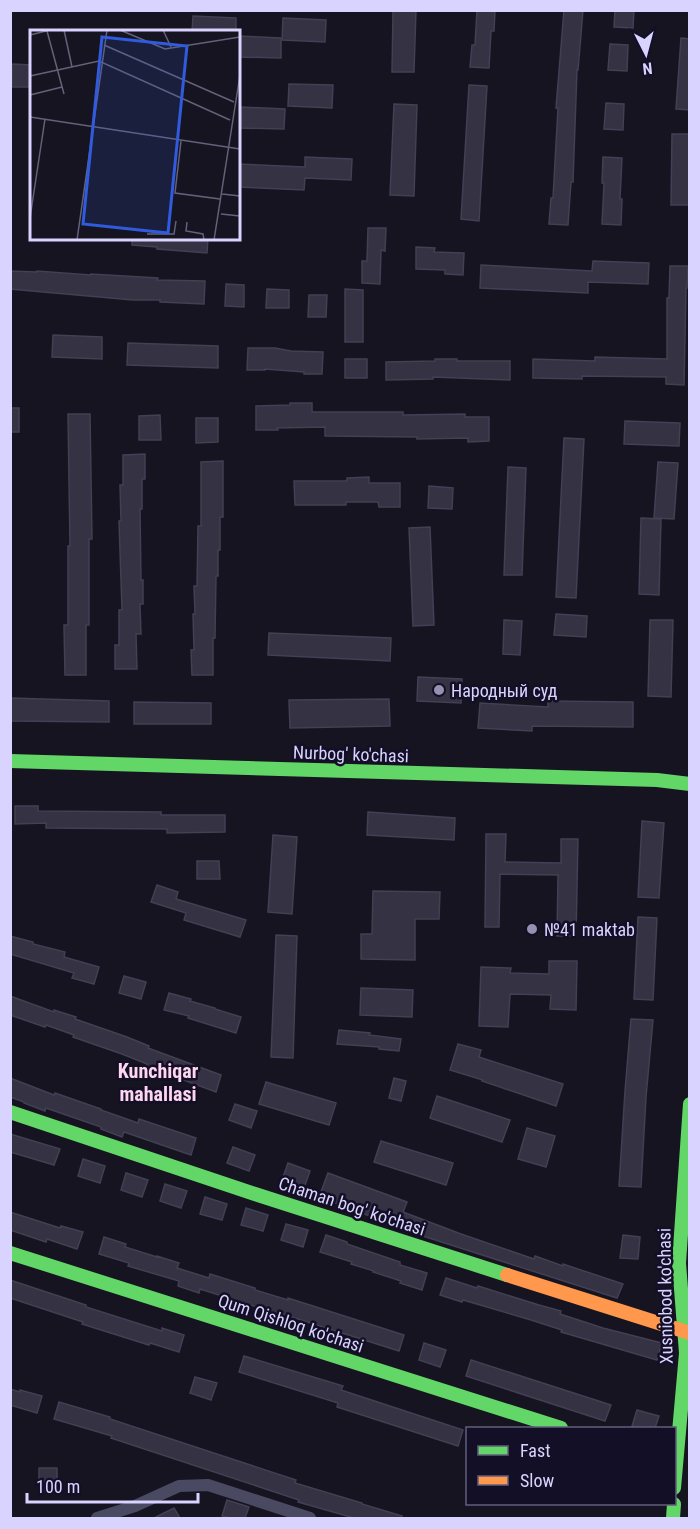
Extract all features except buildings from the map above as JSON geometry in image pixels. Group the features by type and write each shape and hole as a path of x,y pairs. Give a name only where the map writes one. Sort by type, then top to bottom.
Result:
{"street":[{"name":"Nurbog' ko'chasi","path":"10,761 657,780 690,784"},
{"name":"Xusniobod ko'chasi","path":"676,1458 687,1332 679,1263 690,1104"},
{"name":"Chaman bog' ko'chasi","path":"10,1112 258,1195 687,1332"},
{"name":"Qum Qishloq ko'chasi","path":"10,1253 558,1427"},
{"path":"97,1518 135,1506 179,1486 208,1485 310,1518"},
{"path":"135,1506 141,1518"}],"traffic: fast":[{"path":"10,761 657,780 690,784"},
{"path":"676,1466 686,1353 679,1263 690,1104"},
{"path":"10,1112 507,1275"},
{"path":"10,1253 558,1427"},
{"path":"673,1518 674,1505"}],"traffic: slow":[{"path":"507,1275 690,1333"}],"place":[{"name":"Народный суд","path":"439,690"},
{"name":"№41 maktab","path":"532,929"}],"district":[{"name":"Kunchiqar mahallasi","path":"158,1082"}]}
